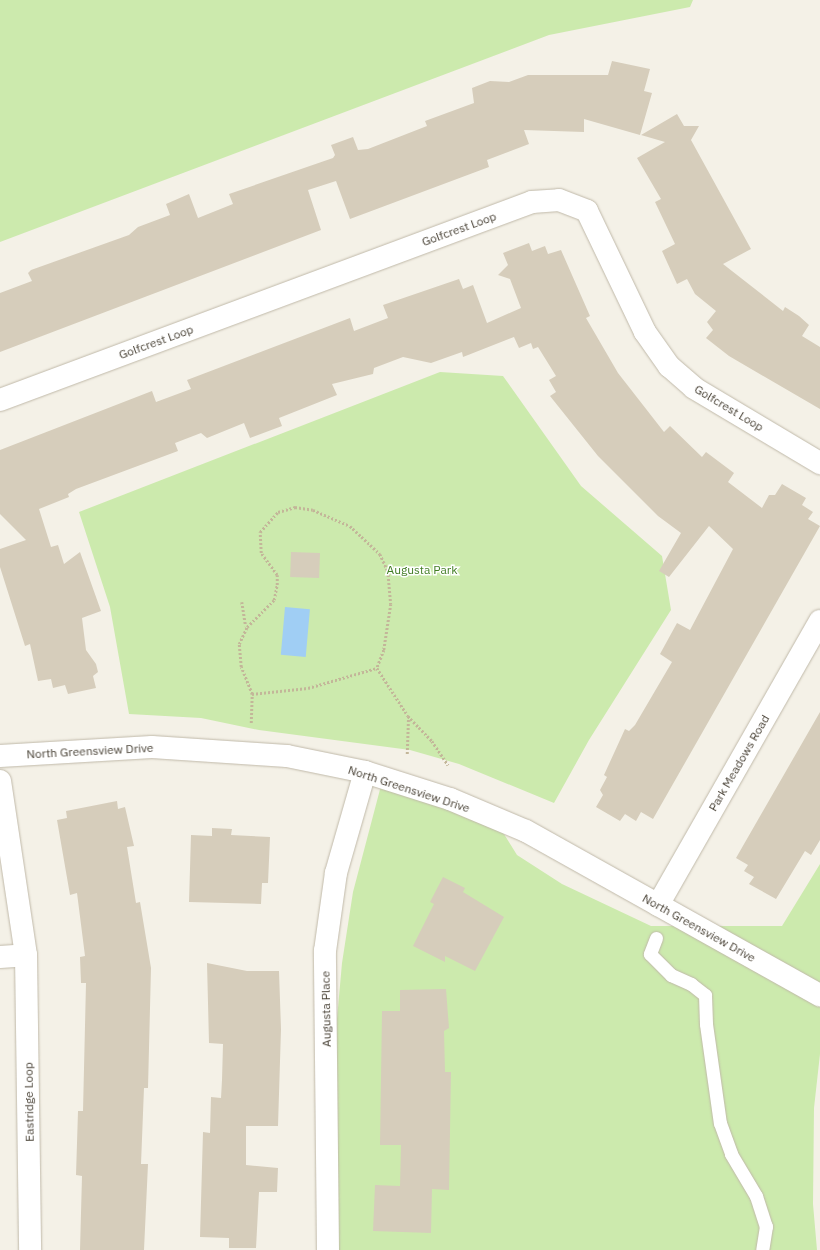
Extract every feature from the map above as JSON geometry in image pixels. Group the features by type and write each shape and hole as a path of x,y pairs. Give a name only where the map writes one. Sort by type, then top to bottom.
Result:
{"street":[{"name":"Golfcrest Loop","path":"0,400 532,202 559,200 588,211 645,332 669,366 700,392 820,463"},
{"name":"Park Meadows Road","path":"658,905 820,621"},
{"name":"North Greensview Drive","path":"0,756 152,746 287,756 365,772 450,799 526,831 820,995"},
{"name":"Augusta Place","path":"328,1250 325,951 336,873 365,772"},
{"name":"Eastridge Loop","path":"0,781 26,955 30,1250"},
{"path":"0,957 26,955"}],"lane":[{"path":"656,938 650,954 671,975 691,984 705,995 706,1024 720,1123 731,1154 756,1196 766,1226 762,1250"}],"path":[{"path":"251,723 252,694 239,654 239,644 246,626 274,600 277,585 277,575 261,553 260,532 278,512 296,507 313,510 350,526 366,538 380,554 388,571 391,586 389,624 377,668 408,716 432,741 448,765"},
{"path":"242,602 246,626"},
{"path":"252,694 308,688 377,668"},
{"path":"408,716 408,754"}],"green space":[{"path":"0,0 693,0 690,7 549,35 0,242"},
{"name":"Augusta Park","path":"440,372 503,376 581,486 662,556 671,610 589,740 554,803 459,764 410,750 259,730 201,718 129,714 110,607 79,512"},
{"path":"383,778 494,818 517,855 562,884 651,926 782,926 820,864 820,1054 814,1108 813,1204 817,1250 332,1250 337,1019 342,963 353,892"}],"water":[{"path":"285,607 310,609 306,657 281,655"}],"building":[{"path":"612,61 650,69 644,91 652,93 640,135 584,119 584,132 524,130 529,144 487,160 489,167 350,219 336,181 308,190 321,230 0,352 0,293 32,281 28,273 31,270 129,235 138,227 170,215 166,204 189,194 198,218 233,204 229,194 333,158 335,155 331,145 353,137 358,150 368,149 427,126 425,121 474,103 472,88 490,81 509,82 528,75 608,75"},
{"path":"677,114 684,126 699,126 691,140 751,249 723,264 783,311 785,307 799,316 809,325 802,336 820,347 820,409 729,356 706,338 713,330 707,322 716,311 695,294 687,279 677,284 662,251 675,244 655,202 661,199 637,158 665,142 641,135"},
{"path":"529,243 532,251 545,246 548,254 561,250 590,316 586,318 618,373 664,432 670,426 702,457 706,452 734,473 728,482 762,508 769,495 775,495 782,484 806,498 802,505 813,512 808,519 820,526 653,819 641,812 636,821 625,814 620,821 596,807 603,795 600,790 607,777 604,775 625,729 629,731 635,725 672,662 660,654 677,623 690,630 733,549 709,526 669,577 659,571 681,533 658,516 598,456 550,396 556,392 549,380 556,376 538,347 533,349 531,343 519,348 514,337 463,357 462,352 431,363 403,357 374,368 373,374 332,384 337,395 279,418 282,426 250,438 244,423 207,438 201,433 175,443 178,451 76,489 68,494 69,497 39,509 51,547 58,545 64,564 80,552 101,611 82,618 86,650 96,664 98,672 93,676 96,688 68,694 65,685 53,688 51,679 38,681 30,644 25,646 0,567 0,549 26,540 0,514 0,450 152,391 156,402 191,389 187,380 350,318 354,331 388,318 383,305 459,279 463,289 473,285 487,323 521,308 510,279 498,275 508,265 503,253"},
{"path":"291,552 320,553 319,578 290,577"},
{"path":"820,712 820,840 811,855 805,851 776,899 749,884 754,877 744,871 748,865 736,858"},
{"path":"117,801 118,809 125,807 134,846 127,847 136,903 140,902 151,968 148,1088 144,1088 141,1164 148,1164 144,1250 80,1250 82,1176 76,1175 78,1111 83,1111 86,983 81,983 80,957 85,956 77,893 70,895 57,820 67,818 66,811"},
{"path":"212,828 232,829 231,835 270,837 268,883 262,883 261,904 189,902 191,835 212,836"},
{"path":"443,877 465,888 463,892 504,917 475,971 445,956 445,962 413,946 434,904 430,902"},
{"path":"207,963 247,971 279,971 281,1029 278,1126 246,1126 246,1165 278,1168 277,1192 259,1192 256,1248 229,1248 229,1238 200,1237 203,1132 210,1133 211,1097 221,1098 223,1044 209,1043"},
{"path":"446,989 449,1028 444,1031 445,1072 451,1072 449,1190 432,1189 431,1233 373,1231 375,1185 400,1186 401,1145 380,1145 382,1011 400,1011 400,990"}]}
